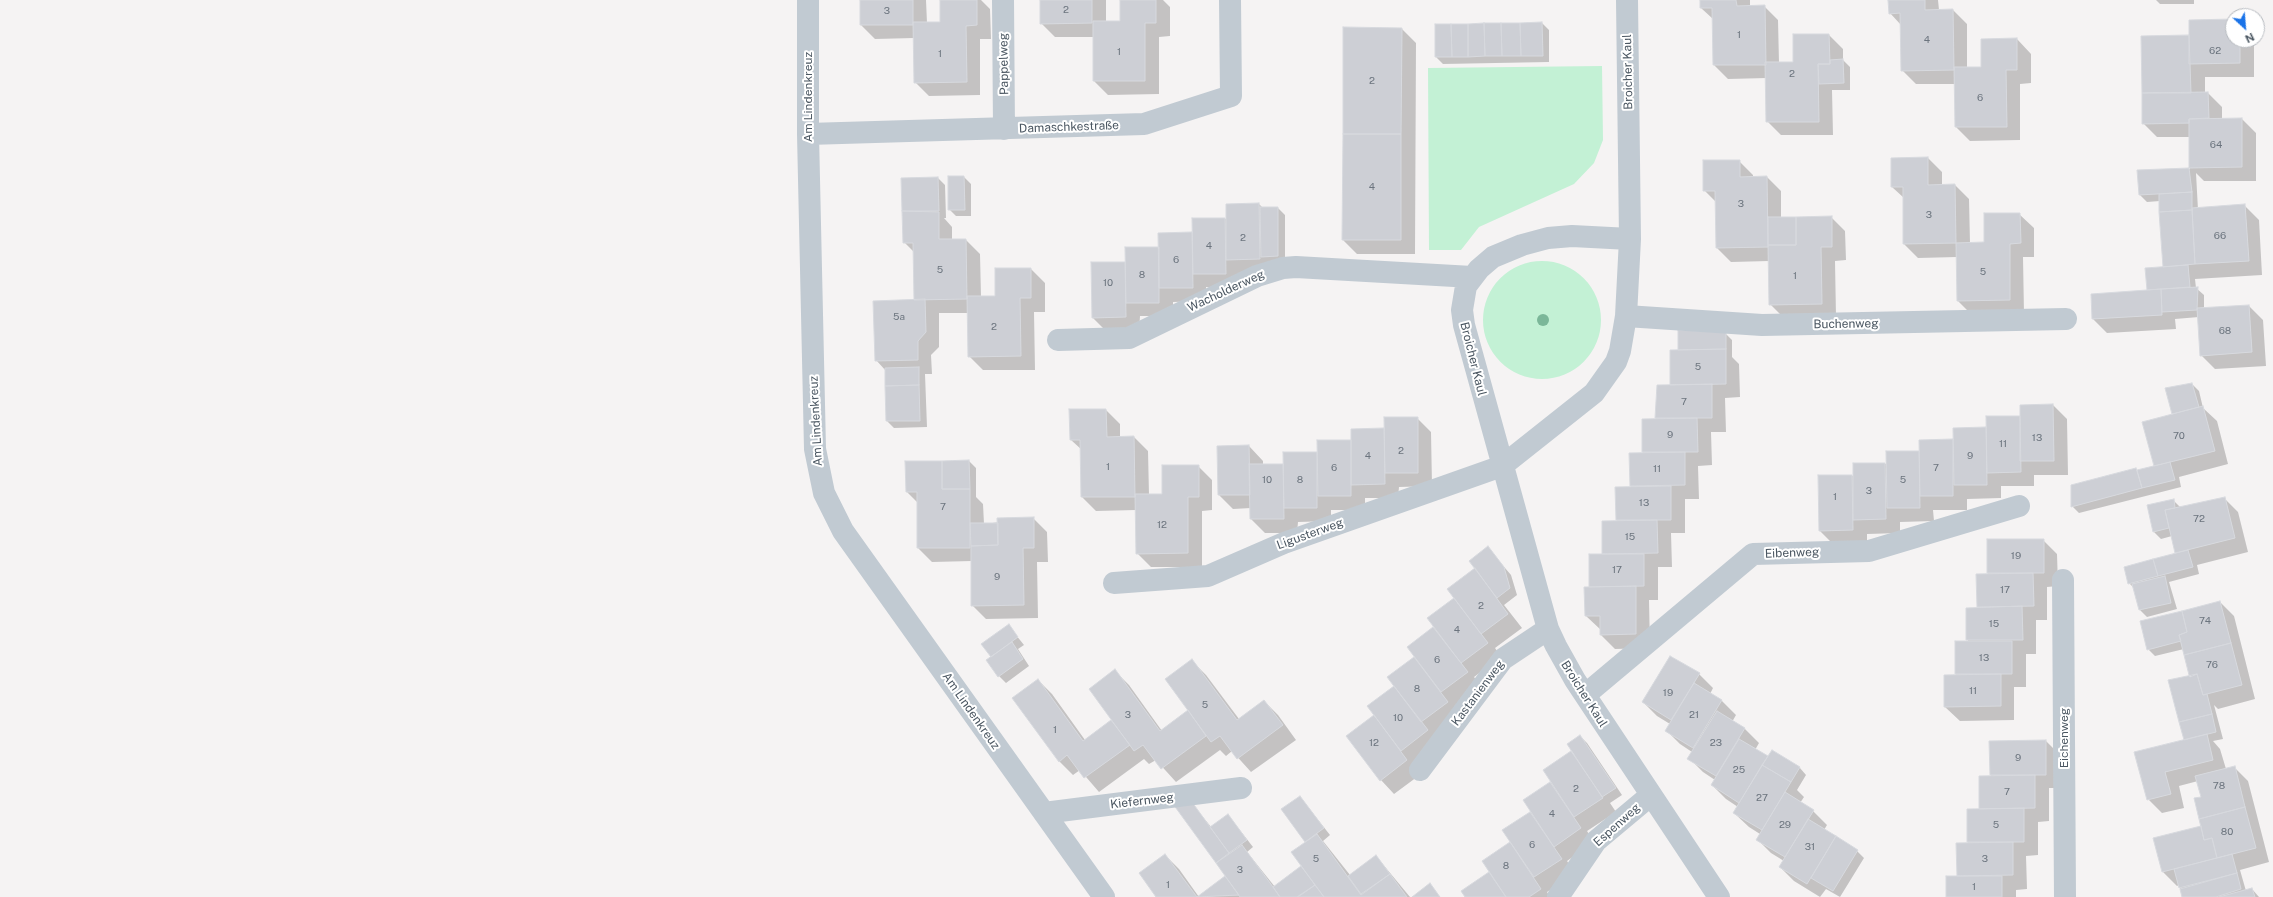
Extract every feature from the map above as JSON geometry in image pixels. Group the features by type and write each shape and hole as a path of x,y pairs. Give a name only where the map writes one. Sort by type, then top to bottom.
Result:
{"street":[{"name":"Am Lindenkreuz","path":"808,0 808,134 815,449 824,493 843,531 1104,897"},
{"name":"Pappelweg","path":"1003,0 1004,129"},
{"name":"Damaschkestraße","path":"808,134 1144,124 1230,96 1230,0"},
{"name":"Broicher Kaul","path":"1502,466 1584,403 1603,383 1620,351 1626,316 1630,239 1627,0"},
{"name":"Broicher Kaul","path":"1630,239 1572,236 1535,241 1493,257 1472,277 1464,294 1464,325 1548,629 1564,663 1719,897"},
{"name":"Wacholderweg","path":"1058,340 1129,338 1257,276 1283,268 1296,267 1472,277"},
{"name":"Buchenweg","path":"1626,316 1762,325 2066,319"},
{"name":"Ligusterweg","path":"1114,582 1208,576 1284,542 1502,466"},
{"name":"Eibenweg","path":"1585,695 1753,554 1870,551 2019,506"},
{"name":"Eichenweg","path":"2063,580 2065,897"},
{"name":"Kastanienweg","path":"1420,770 1503,659 1548,629"},
{"name":"Kiefernweg","path":"1044,813 1241,788"},
{"name":"Espenweg","path":"1558,897 1596,841 1651,795"}],"green space":[{"path":"1602,66 1603,140 1594,163 1574,184 1479,227 1461,250 1429,250 1428,68"},
{"path":"1542,261 1565,265 1584,278 1597,297 1601,320 1597,343 1584,362 1565,375 1542,379 1519,375 1500,362 1487,343 1483,320 1487,297 1500,278 1519,265"}],"building":[{"path":"860,0 913,0 913,25 860,25"},
{"path":"940,0 977,0 977,25 966,26 967,82 914,83 913,22 940,22"},
{"path":"1040,0 1092,0 1092,23 1040,24"},
{"path":"1120,0 1156,0 1156,23 1145,23 1145,81 1093,81 1093,21 1120,21"},
{"path":"1700,0 1736,0 1737,6 1765,5 1766,65 1713,65 1712,8 1700,8"},
{"path":"1888,0 1925,0 1925,10 1953,9 1954,70 1901,71 1900,13 1889,14"},
{"path":"2225,19 2225,48 2240,48 2240,63 2189,64 2189,20"},
{"path":"1542,22 1543,56 1521,56 1520,23"},
{"path":"1484,23 1485,56 1468,57 1468,24"},
{"path":"1484,23 1501,23 1502,56 1485,56"},
{"path":"1501,23 1520,23 1521,56 1502,56"},
{"path":"1435,24 1451,24 1452,57 1435,57"},
{"path":"1451,24 1468,24 1468,57 1452,57"},
{"path":"1343,27 1402,28 1401,134 1343,134"},
{"path":"1793,34 1829,34 1830,64 1818,64 1819,122 1766,122 1765,62 1793,62"},
{"path":"2189,35 2191,93 2142,93 2141,36"},
{"path":"2017,38 2017,70 2006,70 2007,127 1955,127 1954,67 1981,67 1981,39"},
{"path":"1843,59 1844,83 1819,84 1818,64 1830,64 1830,60"},
{"path":"2208,92 2209,118 2189,119 2189,123 2142,124 2142,93"},
{"path":"2242,118 2242,167 2189,168 2189,119"},
{"path":"1343,134 1401,134 1401,240 1342,240"},
{"path":"1928,157 1928,185 1955,184 1956,243 1903,244 1903,187 1891,187 1891,158"},
{"path":"1703,160 1740,160 1740,177 1767,176 1768,247 1716,248 1715,191 1703,191"},
{"path":"2189,168 2192,192 2139,195 2137,170"},
{"path":"948,176 964,176 965,210 948,210"},
{"path":"938,177 939,211 902,211 901,178"},
{"path":"2192,192 2192,210 2159,212 2159,194"},
{"path":"1259,203 1260,259 1226,260 1226,204"},
{"path":"2245,204 2249,261 2195,264 2192,208"},
{"path":"1260,207 1278,207 1278,256 1261,257"},
{"path":"2192,210 2195,264 2163,267 2159,212"},
{"path":"902,211 939,212 939,239 966,239 967,299 914,300 913,243 903,243"},
{"path":"1984,213 2020,213 2021,243 2010,244 2010,300 1957,301 1956,243 1984,242"},
{"path":"1832,216 1832,247 1821,247 1822,304 1769,305 1768,245 1796,245 1796,217"},
{"path":"1768,217 1796,217 1796,245 1768,245"},
{"path":"1192,218 1225,218 1226,274 1193,274"},
{"path":"1192,232 1193,288 1159,288 1158,233"},
{"path":"1125,247 1159,247 1159,303 1126,303"},
{"path":"1091,262 1125,262 1126,317 1092,318"},
{"path":"2188,265 2190,287 2147,290 2145,268"},
{"path":"995,268 1031,268 1031,298 1020,298 1021,356 968,357 967,296 995,296"},
{"path":"2198,287 2197,310 2162,312 2161,289"},
{"path":"2161,289 2162,315 2092,319 2091,294"},
{"path":"925,299 926,332 918,341 918,360 875,361 873,301"},
{"path":"2249,305 2252,352 2200,356 2197,308"},
{"path":"1678,330 1726,332 1726,349 1678,350"},
{"path":"1726,349 1726,384 1670,385 1670,350"},
{"path":"919,367 919,385 885,386 885,368"},
{"path":"2192,383 2199,407 2172,414 2165,388"},
{"path":"1712,384 1712,418 1655,418 1657,385"},
{"path":"919,385 920,421 886,421 885,386"},
{"path":"2053,404 2054,461 2020,461 2020,405"},
{"path":"2203,406 2215,451 2154,466 2142,422"},
{"path":"1069,409 1106,409 1107,437 1134,436 1135,497 1081,497 1080,440 1070,440"},
{"path":"1986,416 2020,416 2021,472 1987,473"},
{"path":"1384,417 1418,417 1418,473 1385,473"},
{"path":"1697,418 1698,452 1642,452 1642,419"},
{"path":"1986,427 1987,485 1954,485 1953,428"},
{"path":"1384,428 1385,484 1351,485 1351,429"},
{"path":"1953,439 1953,496 1920,496 1919,440"},
{"path":"1317,440 1351,440 1351,496 1318,496"},
{"path":"1249,445 1250,495 1218,495 1217,446"},
{"path":"1886,451 1919,451 1920,508 1887,508"},
{"path":"1283,452 1317,452 1317,508 1284,508"},
{"path":"1685,452 1685,485 1630,486 1629,453"},
{"path":"969,460 970,489 942,489 942,461"},
{"path":"905,461 942,461 942,489 970,489 970,548 917,548 917,492 906,492"},
{"path":"2170,462 2175,480 2142,488 2137,470"},
{"path":"1853,463 1885,463 1886,519 1853,520"},
{"path":"1249,464 1283,464 1284,519 1250,519"},
{"path":"1162,465 1199,465 1199,497 1188,497 1188,553 1136,554 1135,494 1162,494"},
{"path":"2136,468 2142,488 2071,507 2071,485"},
{"path":"1818,475 1852,475 1853,530 1819,531"},
{"path":"1671,486 1671,520 1616,520 1615,487"},
{"path":"2225,497 2235,538 2175,553 2165,510"},
{"path":"2174,499 2175,508 2165,510 2169,528 2153,532 2147,505"},
{"path":"1034,517 1034,548 1023,548 1024,605 971,606 971,546 998,545 997,518"},
{"path":"1657,520 1658,553 1602,554 1602,521"},
{"path":"970,523 998,523 998,545 971,546"},
{"path":"1987,539 2044,539 2044,573 1987,573"},
{"path":"1488,546 1504,567 1510,588 1497,598 1469,561"},
{"path":"2188,550 2193,567 2158,576 2153,559"},
{"path":"1589,554 1644,554 1644,586 1589,587"},
{"path":"2153,559 2158,576 2128,584 2124,567"},
{"path":"1475,568 1508,614 1481,634 1447,589"},
{"path":"2033,573 2034,606 1977,607 1976,574"},
{"path":"2165,576 2171,603 2139,610 2132,584"},
{"path":"1636,586 1636,634 1600,635 1600,616 1585,616 1584,587"},
{"path":"1454,598 1488,643 1461,663 1427,618"},
{"path":"2220,601 2231,643 2184,655 2179,635 2187,632 2182,611"},
{"path":"2022,606 2023,640 1966,640 1966,608"},
{"path":"2182,611 2187,632 2179,635 2181,641 2147,650 2140,621"},
{"path":"1009,624 1018,637 991,657 981,644"},
{"path":"1433,627 1468,672 1441,692 1407,647"},
{"path":"1955,641 2012,641 2012,674 1955,674"},
{"path":"1012,642 1023,659 998,677 986,660"},
{"path":"2231,643 2242,685 2203,695 2197,674 2190,677 2189,675 2184,655"},
{"path":"1670,656 1700,673 1671,720 1642,702"},
{"path":"1414,657 1448,702 1421,722 1387,677"},
{"path":"1192,659 1237,720 1264,700 1283,725 1237,759 1220,736 1211,742 1165,679"},
{"path":"1115,669 1160,731 1188,710 1206,736 1161,769 1143,745 1134,751 1089,689"},
{"path":"2001,674 2001,706 1944,707 1944,675"},
{"path":"2197,674 2203,695 2207,694 2212,714 2179,722 2168,680"},
{"path":"1038,679 1083,741 1111,720 1130,745 1084,778 1067,755 1059,762 1012,698"},
{"path":"1694,683 1722,700 1693,748 1665,731"},
{"path":"1394,686 1428,730 1401,751 1367,706"},
{"path":"1717,711 1745,728 1716,776 1687,759"},
{"path":"2212,714 2216,732 2184,740 2179,722"},
{"path":"1374,715 1407,760 1380,781 1346,736"},
{"path":"2207,734 2213,760 2165,772 2171,794 2147,800 2134,752"},
{"path":"1580,735 1616,788 1602,797 1567,744"},
{"path":"1739,739 1768,756 1739,803 1711,785"},
{"path":"2046,740 2046,775 1990,775 1989,741"},
{"path":"1772,750 1800,767 1791,782 1762,765"},
{"path":"1571,751 1603,798 1574,817 1543,770"},
{"path":"1762,765 1791,782 1762,830 1733,813"},
{"path":"2235,766 2245,807 2199,819 2194,798 2201,797 2195,776"},
{"path":"2035,775 2035,808 1979,809 1979,776"},
{"path":"1550,782 1581,828 1554,847 1523,800"},
{"path":"1785,792 1814,810 1785,857 1756,840"},
{"path":"1300,796 1324,828 1305,842 1281,809"},
{"path":"1192,802 1229,853 1216,863 1173,804"},
{"path":"2245,807 2256,848 2217,858 2212,838 2204,840 2199,819"},
{"path":"2024,808 2024,842 1967,842 1967,809"},
{"path":"1530,812 1562,859 1534,877 1502,830"},
{"path":"1228,814 1247,840 1229,853 1210,827"},
{"path":"1808,819 1836,836 1807,884 1779,867"},
{"path":"2201,826 2204,840 2212,838 2217,858 2162,872 2153,838"},
{"path":"1317,834 1361,895 1390,874 1407,897 1324,897 1291,852"},
{"path":"1836,836 1858,850 1833,891 1811,878"},
{"path":"1510,842 1541,889 1529,897 1506,897 1482,861"},
{"path":"2013,842 2013,875 1957,876 1956,843"},
{"path":"1242,845 1280,897 1240,897 1216,863"},
{"path":"1165,854 1197,897 1156,897 1139,873"},
{"path":"2232,854 2237,873 2179,888 2174,869"},
{"path":"1376,855 1390,874 1361,894 1348,876"},
{"path":"1301,866 1315,885 1297,897 1280,897 1273,887"},
{"path":"1489,872 1506,897 1465,897 1461,891"},
{"path":"2237,873 2241,889 2216,897 2182,897 2180,889"},
{"path":"1225,876 1239,895 1197,897"},
{"path":"1946,876 2002,876 2002,897 1946,897"},
{"path":"1430,883 1440,897 1412,897"},
{"path":"1315,885 1324,897 1298,897"},
{"path":"2252,888 2255,897 2219,897"}]}
